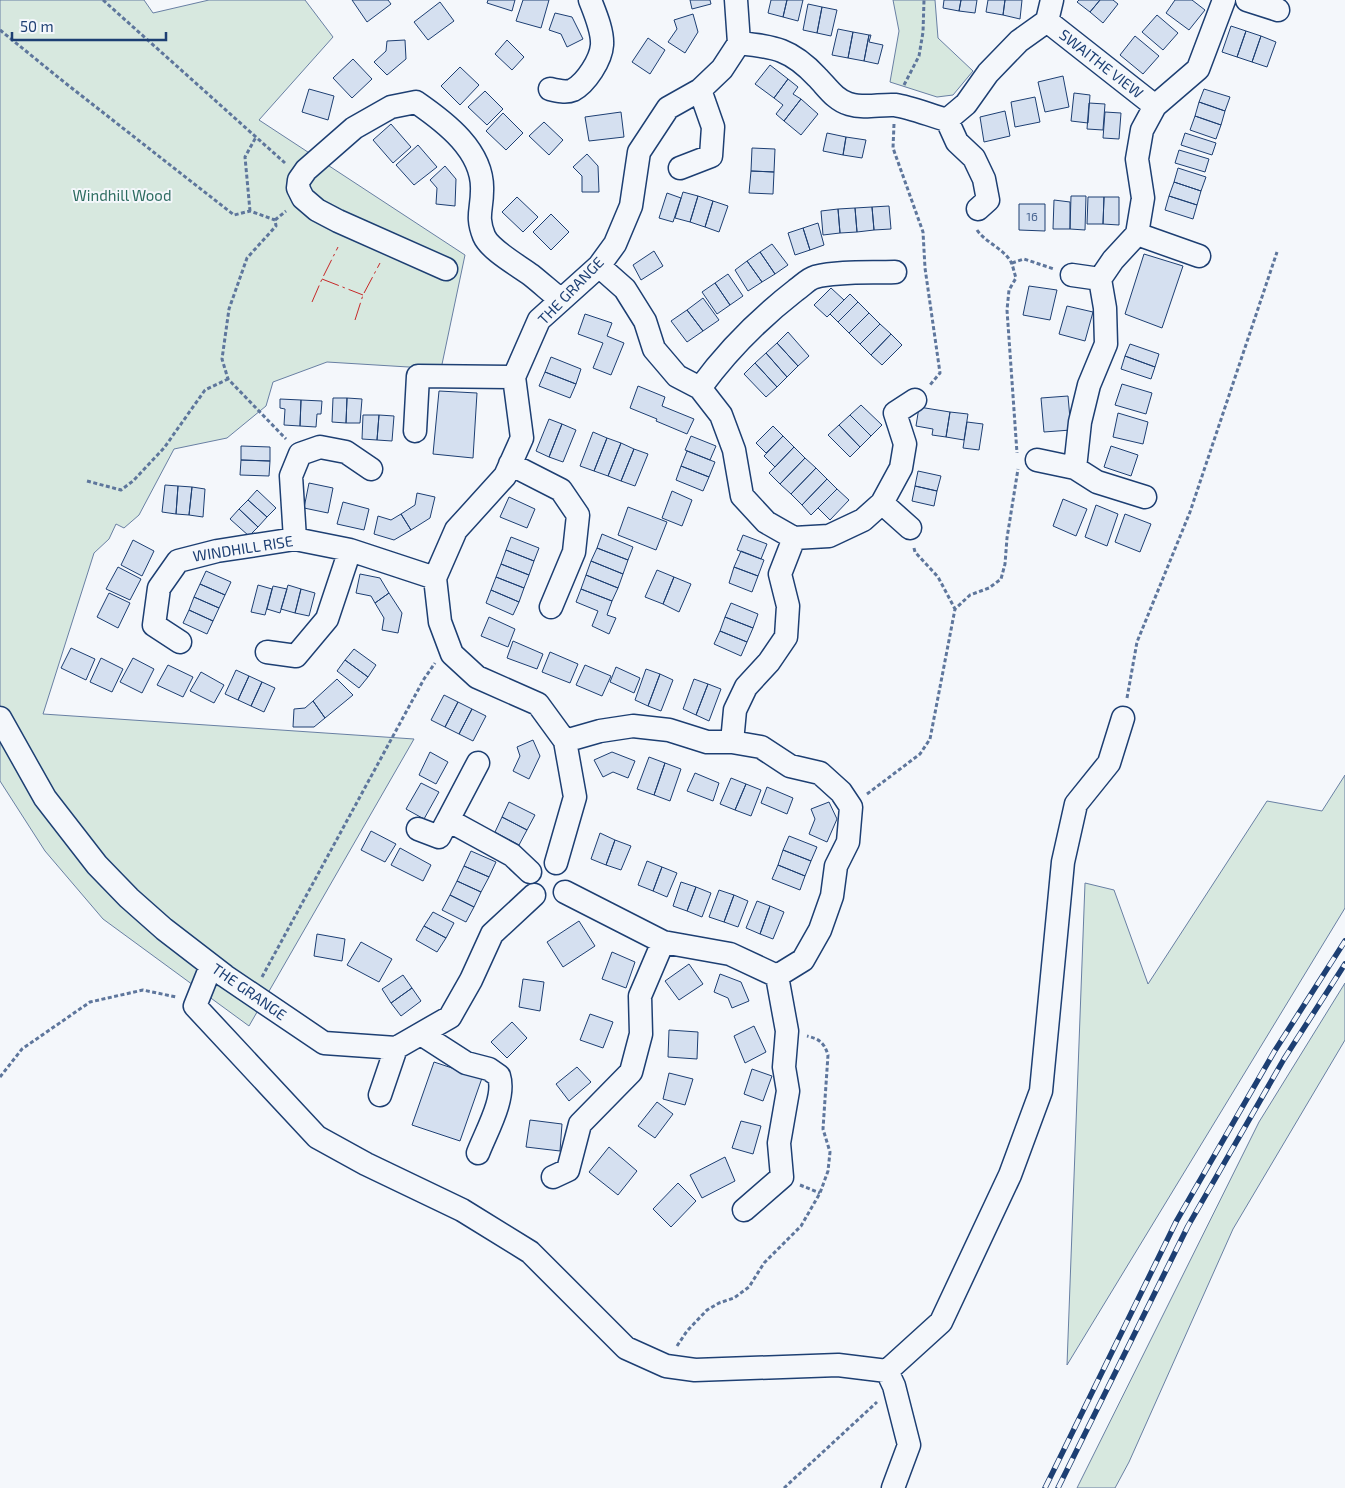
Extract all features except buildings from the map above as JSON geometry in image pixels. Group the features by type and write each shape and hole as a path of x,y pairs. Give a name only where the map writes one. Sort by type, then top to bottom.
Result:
{"street":[{"path":"550,89 563,92 572,90 581,84 598,59 602,46 601,35 590,0"},
{"path":"736,0 739,43 775,47 792,55 804,64 839,99 849,104 871,107 895,105 947,120 957,142 974,158 984,179 988,200 978,209"},
{"path":"1075,468 1080,422 1089,385 1106,344 1105,308 1100,279 1113,260 1137,234 1143,198 1137,159 1142,130 1155,106 1198,69 1224,0"},
{"path":"1248,0 1278,10"},
{"path":"947,120 966,104 988,73 1050,11"},
{"name":"SWAITHE VIEW","path":"1050,11 1155,106"},
{"name":"THE GRANGE","path":"514,378 539,320 598,266 615,244 631,206 640,152 668,108 700,90 722,69 739,43"},
{"path":"680,168 719,162 713,127 700,90"},
{"path":"446,270 316,210 303,198 298,188 299,180 306,170 354,128 391,107 416,102 434,114 460,137 478,165 482,190 478,215 485,238 505,257 531,275 560,300"},
{"path":"1137,234 1199,256"},
{"path":"598,266 625,289 645,320 654,349 677,376 700,388 721,416 734,450 742,496 766,522 794,538 829,536 863,520 882,503 900,468 905,444 895,413 915,400"},
{"path":"700,388 740,340 779,303 813,278 847,273 895,272"},
{"path":"1072,275 1100,279"},
{"path":"415,431 418,376 514,378 522,438 505,476 456,530 435,578 440,622 452,654 477,677 538,704 565,741 575,797 556,863"},
{"path":"295,539 291,476 300,454 320,446 346,452 372,469"},
{"path":"1037,460 1075,468 1097,482 1145,497"},
{"path":"510,464 561,490 578,515 574,552 551,607"},
{"path":"882,503 910,528"},
{"path":"732,742 735,710 746,686 769,662 786,637 788,606 780,574 794,538"},
{"name":"WINDHILL RISE","path":"180,642 154,625 159,588 178,561 217,551 295,539 350,550 435,578"},
{"path":"266,652 296,656 327,619 350,550"},
{"name":"THE GRANGE","path":"0,718 45,798 96,865 164,930 211,966 324,1043 396,1048"},
{"path":"891,1379 941,1322 1010,1175 1041,1091 1063,862 1076,804 1109,763 1123,718"},
{"path":"565,741 600,731 633,726 669,730 707,742 732,742 761,747 790,766 820,773 841,792 851,807 848,842 836,866 832,896 820,930 802,960 777,976"},
{"path":"418,829 439,837 478,763"},
{"path":"448,820 512,854 530,872"},
{"path":"544,861 556,863 566,872 568,879 565,892 550,901 544,901 534,895 528,884 530,872 539,863 544,861"},
{"path":"565,892 663,942 730,954 777,976"},
{"path":"380,1095 396,1048 450,1017 471,980 492,934 534,895"},
{"path":"553,1176 568,1170 580,1124 631,1072 641,1034 640,996 663,942"},
{"path":"211,966 195,1006 317,1137 366,1164 462,1210 530,1252 626,1348 666,1366 695,1370 838,1365 891,1379"},
{"path":"744,1210 782,1177 779,1143 788,1091 784,1068 787,1030 777,976"},
{"path":"421,1034 466,1063 489,1069 499,1076 502,1085 500,1098 478,1153"},
{"path":"891,1379 909,1445 893,1488"}],"path":[{"path":"104,0 301,177"},
{"path":"915,400 940,373 925,268 923,232 893,148 895,105 919,56 923,32 924,0"},
{"path":"0,30 234,215 250,210 275,220 276,226 247,258 229,309 222,359 228,379 300,454"},
{"path":"250,210 245,157 256,137"},
{"path":"851,807 920,754 930,739 955,609 970,595 989,588 1001,579 1005,564 1007,538 1018,472 1006,310 1009,290 1016,278 1012,263 1005,254 978,232 970,219 978,209"},
{"path":"1123,718 1137,642 1190,512 1277,252"},
{"path":"1012,263 1024,259 1072,275"},
{"path":"86,481 121,490 133,481 164,448 205,390 228,379"},
{"path":"910,528 915,552 938,577 955,609"},
{"path":"259,982 424,679 448,643"},
{"path":"0,1077 22,1049 90,1002 143,990 180,998 195,1006"},
{"path":"666,1366 687,1331 707,1310 718,1303 734,1298 748,1288 764,1263 801,1226 820,1194 828,1171 830,1152 823,1129 828,1054 826,1046 817,1039"},
{"path":"784,1488 891,1379"}],"green space":[{"name":"Windhill Wood","path":"0,0 144,0 153,13 209,0 305,0 333,37 259,120 465,255 441,369 327,362 273,382 266,406 227,438 174,449 139,515 124,528 116,524 109,539 94,553 43,714 414,739 249,1026 103,919 45,851 0,781"},
{"path":"893,0 935,0 938,38 973,71 953,95 937,97 890,82 899,31"},
{"path":"1345,775 1345,908 1067,1365 1085,883 1114,890 1148,984 1267,801 1322,811"},
{"path":"1345,983 1345,1040 1233,1229 1129,1462 1115,1488 1077,1488 1259,1122"}],"railway":[{"path":"1045,1488 1177,1220 1274,1052 1345,941"},
{"path":"1058,1488 1188,1226 1284,1059 1345,964"}],"power":[{"path":"312,302 338,247"},
{"path":"355,320 363,295 380,263"},
{"path":"322,279 363,295"}]}
